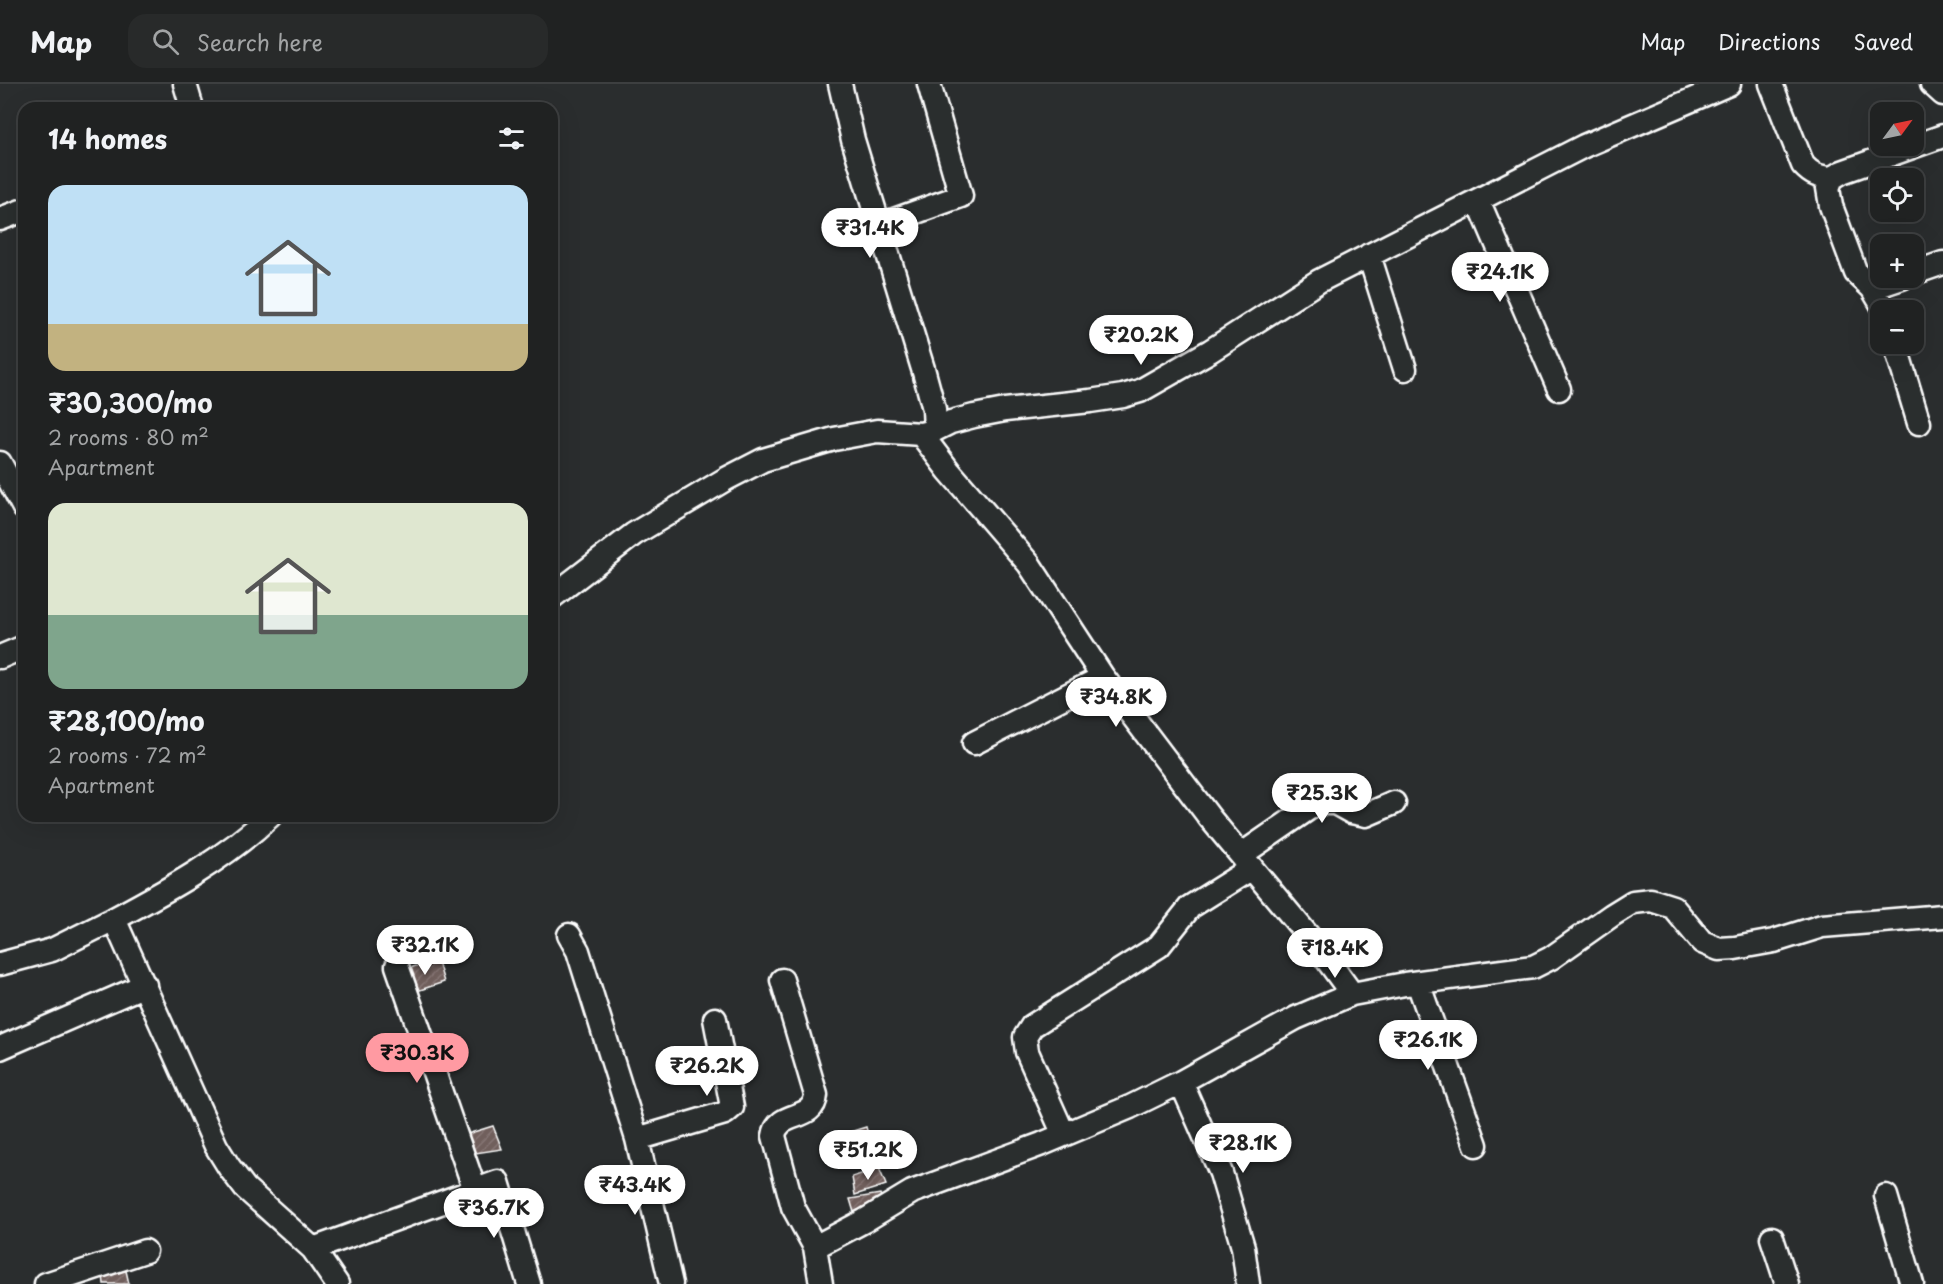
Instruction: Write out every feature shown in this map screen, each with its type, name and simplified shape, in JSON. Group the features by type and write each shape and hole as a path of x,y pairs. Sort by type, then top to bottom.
{"street":[{"path":"184,84 190,102"},
{"path":"840,84 854,140 934,409 928,432 948,471 1029,564 1103,677 1210,818 1320,950 1352,994"},
{"path":"880,225 962,196 929,84"},
{"path":"558,592 634,534 726,478 763,460 834,439 877,431 928,432 951,422 1005,410 1090,401 1140,391 1228,340 1304,290 1369,255 1584,146 1729,84"},
{"path":"1771,84 1803,165 1810,173 1832,178"},
{"path":"1932,84 1943,94"},
{"path":"1870,286 1856,273 1835,215 1828,188 1832,178 1842,172 1943,136"},
{"path":"1478,200 1559,389"},
{"path":"0,219 18,212"},
{"path":"1369,255 1405,369"},
{"path":"1924,270 1943,263"},
{"path":"1872,288 1879,300"},
{"path":"1898,354 1918,423"},
{"path":"0,463 18,497"},
{"path":"0,657 18,650"},
{"path":"974,743 1103,677"},
{"path":"1064,1135 1027,1052 1025,1037 1032,1026 1159,946 1190,908 1311,807 1335,802 1351,812 1366,814 1394,803"},
{"path":"0,964 52,950 166,891 249,836 264,822"},
{"path":"816,1247 912,1192 1064,1135 1130,1107 1181,1082 1296,1018 1352,994 1533,968 1633,902 1651,900 1673,907 1702,942 1719,949 1774,941 1822,926 1943,916"},
{"path":"114,919 216,1146 245,1188 313,1249 337,1284"},
{"path":"569,935 578,951 638,1138 670,1284"},
{"path":"397,966 475,1190"},
{"path":"782,980 816,1095 816,1103 803,1114 780,1123 775,1129 774,1136 793,1207 816,1247 821,1284"},
{"path":"1418,983 1476,1145"},
{"path":"0,1048 145,985"},
{"path":"638,1138 725,1113 732,1107 715,1018"},
{"path":"1181,1082 1221,1173 1240,1235 1248,1284"},
{"path":"313,1249 498,1182 529,1284"},
{"path":"1886,1196 1911,1284"},
{"path":"1772,1239 1787,1284"},
{"path":"46,1284 145,1251"}],"building":[{"path":"437,959 444,982 414,992 407,969"},
{"path":"493,1126 502,1149 469,1154 467,1134"},
{"path":"866,1127 872,1148 842,1150 837,1136"},
{"path":"879,1168 886,1185 855,1195 852,1177"},
{"path":"880,1194 883,1203 856,1219 850,1199"},
{"path":"125,1266 129,1284 104,1284 103,1274"}]}
